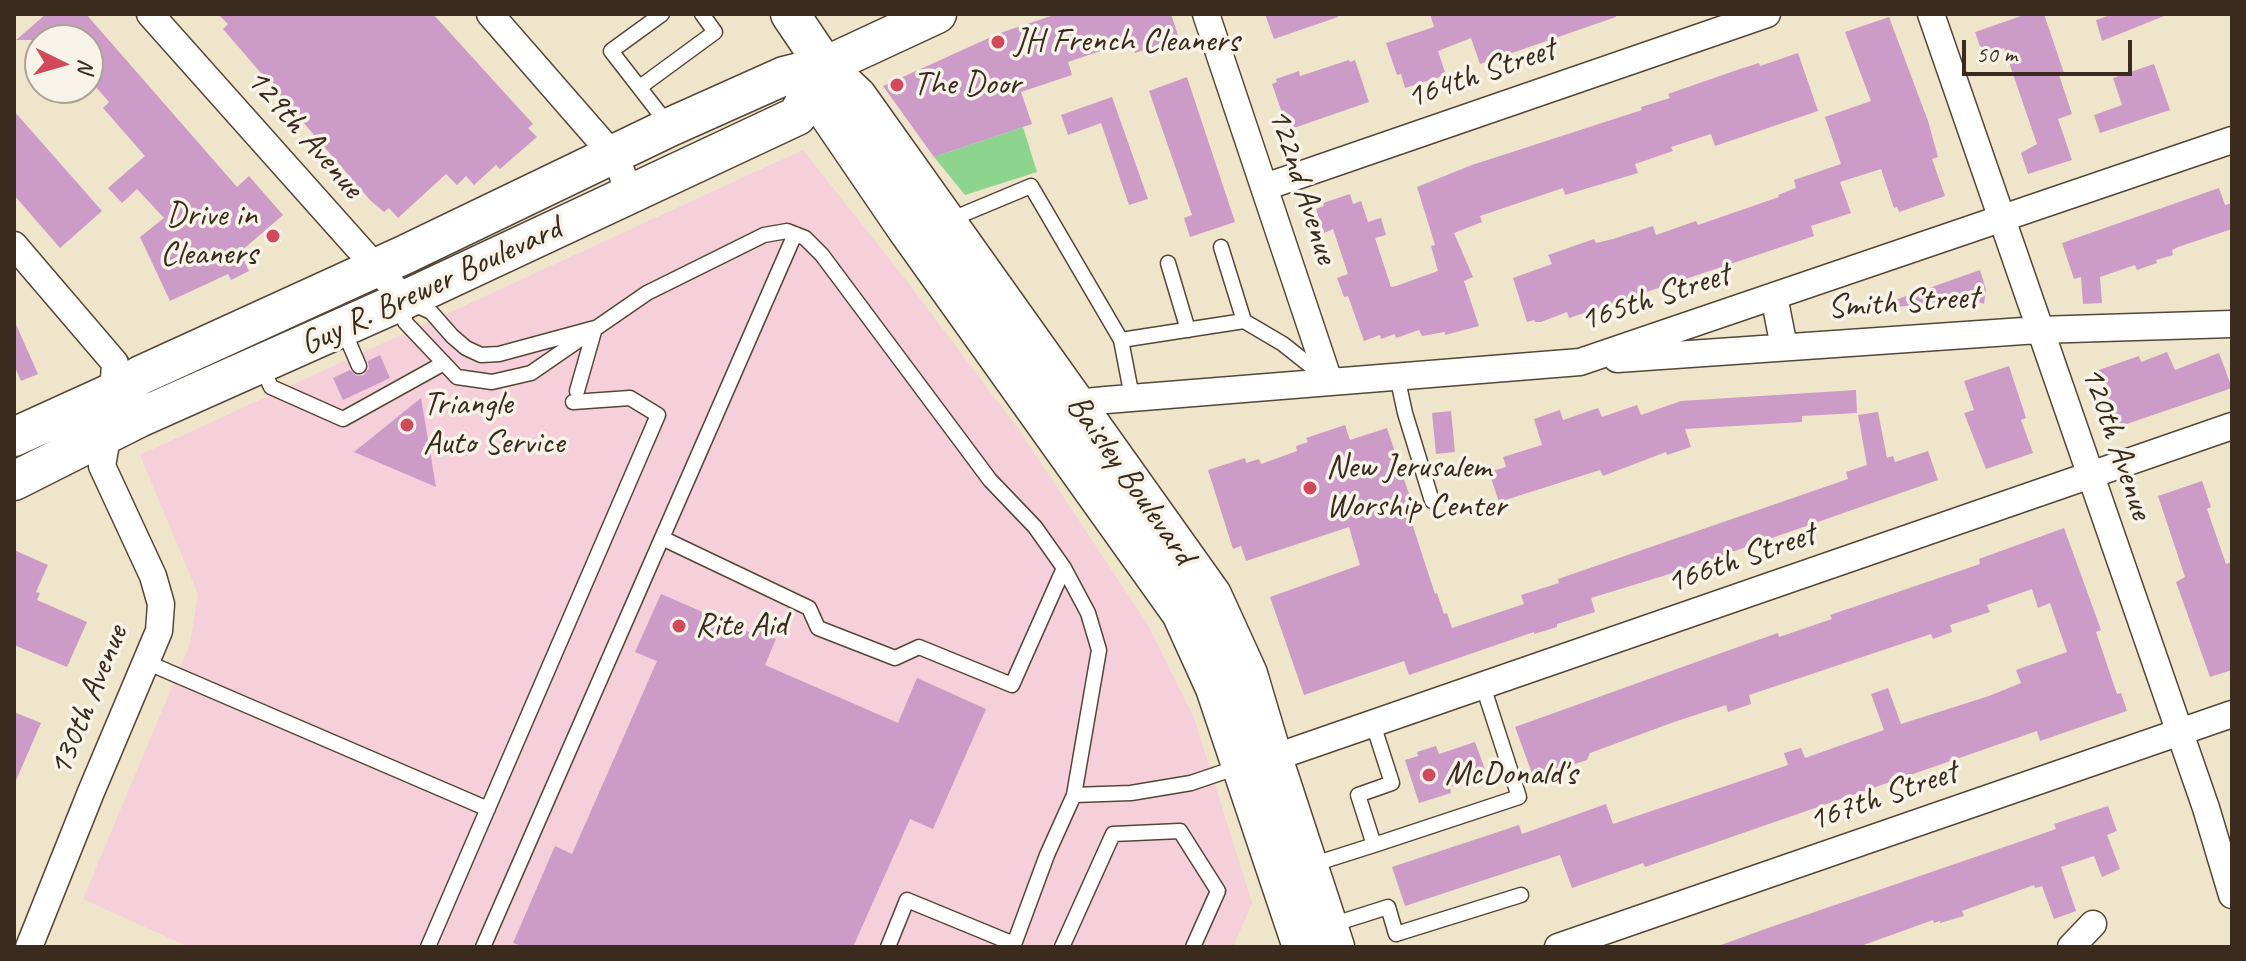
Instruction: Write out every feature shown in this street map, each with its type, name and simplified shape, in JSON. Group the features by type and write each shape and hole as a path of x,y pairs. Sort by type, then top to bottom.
{"main road":[{"name":"Baisley Boulevard","path":"790,14 825,66 857,96 946,222 1181,613 1215,688 1258,762 1308,866 1321,940"},
{"name":"Guy R. Brewer Boulevard","path":"14,437 670,127 784,76 825,66 937,14"},
{"name":"Guy R. Brewer Boulevard","path":"14,481 139,418 405,300 797,116 825,66"},
{"name":"Baisley Boulevard","path":"825,66 827,112 906,228 1059,411"},
{"name":"Baisley Boulevard","path":"1258,762 1321,940"}],"street":[{"name":"129th Avenue","path":"150,14 405,300"},
{"path":"490,14 613,155 628,195"},
{"name":"122nd Avenue","path":"1206,14 1329,381"},
{"name":"164th Street","path":"1265,187 1767,14"},
{"name":"120th Avenue","path":"1931,14 2206,808 2232,895"},
{"name":"165th Street","path":"1059,411 1132,397 1580,362 2232,140"},
{"name":"130th Avenue","path":"14,245 115,363 102,466 153,576 161,604 159,631 29,947"},
{"path":"1774,296 1784,347"},
{"name":"Smith Street","path":"1580,362 2038,330 2232,324"},
{"name":"166th Street","path":"1258,762 2232,426"},
{"name":"167th Street","path":"1558,947 2232,714"},
{"name":"130th Avenue","path":"14,933 52,894"},
{"path":"2071,947 2093,924"}],"lane":[{"path":"662,14 611,51 670,127"},
{"path":"640,87 715,32 702,14"},
{"path":"946,222 1031,186 1121,340 1132,397"},
{"path":"595,328 499,354 481,355 452,336 431,312 405,300 405,322 457,377 492,382 531,373 647,293 764,235 787,231 805,238 822,255 990,480 1035,527 1064,568 1088,613 1099,650 1074,795 1047,855 1014,945 907,900 888,947"},
{"path":"483,947 795,234"},
{"path":"1221,247 1244,321"},
{"path":"1168,263 1188,330"},
{"path":"1121,340 1244,321 1283,344 1329,381"},
{"path":"342,327 359,366"},
{"path":"428,947 658,415 630,398 575,396 595,328"},
{"path":"261,365 271,387 343,419 371,395 444,363"},
{"path":"1397,376 1432,501"},
{"path":"662,538 809,608 818,628 895,658 919,647 1012,685 1064,568"},
{"path":"146,662 488,809"},
{"path":"1308,866 1519,797 1483,686"},
{"path":"1373,724 1392,783 1358,795 1374,845"},
{"path":"1074,795 1131,793 1191,783 1258,762"},
{"path":"1062,947 1113,834 1180,831 1218,891 1193,947"},
{"path":"1321,940 1388,907 1396,934 1521,895"}],"shaded area":[{"path":"803,150 1019,430 1148,625 1194,718 1252,903 1233,947 189,947 83,899 190,644 198,594 140,455"}],"green space":[{"path":"1023,127 1037,172 965,195 934,157"}],"building":[{"path":"46,14 86,14 95,24 34,24"},
{"path":"218,14 433,14 533,124 528,128 537,137 500,169 496,165 474,185 466,176 457,185 446,174 398,218 389,208 384,212 370,200 223,29 228,24"},
{"path":"1057,14 1171,14 1179,38 1135,53 1130,41 1068,62 1072,75 1021,92 1032,124 934,157 883,86 1000,33"},
{"path":"1265,14 1338,14 1338,17 1274,39"},
{"path":"1430,14 1616,14 1616,17 1480,64 1471,38 1438,51 1446,75 1405,88 1386,43 1434,27"},
{"path":"2027,14 2044,14 2064,73 2059,75 2072,114 2058,119 2072,160 2028,174 2021,153 2037,144 2004,48 1983,55 1975,32"},
{"path":"2113,14 2164,16 2102,41 2096,20"},
{"path":"1889,17 1928,121 1938,157 1932,159 1945,196 1899,212 1897,207 1894,208 1881,169 1840,182 1851,213 1811,226 1814,236 1569,318 1567,312 1541,322 1527,322 1513,278 1552,264 1548,255 1594,239 1596,243 1653,226 1656,235 1696,221 1698,225 1779,197 1796,188 1794,180 1841,164 1825,117 1871,101 1845,32"},
{"path":"104,35 237,187 249,176 283,215 240,252 249,271 231,280 228,274 170,301 140,237 164,218 137,189 122,203 108,188 145,156 103,108 109,102 104,96"},
{"path":"1798,53 1818,111 1715,146 1711,134 1671,147 1673,151 1635,164 1638,173 1565,195 1563,188 1480,216 1482,222 1454,233 1473,277 1464,281 1479,326 1445,335 1445,332 1422,336 1419,330 1396,338 1395,334 1381,339 1380,335 1364,341 1348,296 1344,297 1337,278 1348,274 1333,229 1324,233 1316,209 1324,206 1323,203 1350,194 1353,204 1361,201 1368,222 1381,218 1386,235 1375,238 1391,287 1396,286 1438,271 1431,246 1435,245 1417,187 1472,165 1642,110 1641,107 1670,98 1668,94"},
{"path":"1355,60 1369,102 1288,130 1272,84 1277,82 1276,79 1299,71 1300,76"},
{"path":"2154,64 2170,110 2100,133 2094,115 2122,105 2113,78"},
{"path":"1187,77 1235,222 1190,237 1184,218 1192,215 1149,91"},
{"path":"1112,97 1148,199 1129,205 1101,123 1068,135 1061,115"},
{"path":"14,111 102,211 60,248 14,195"},
{"path":"2219,188 2225,205 2232,203 2232,229 2178,247 2172,250 2173,255 2156,260 2157,263 2137,270 2135,265 2100,277 2102,303 2083,304 2081,277 2074,279 2062,243"},
{"path":"1980,270 1986,290 1984,304 1971,299 1897,307 1895,300"},
{"path":"14,320 38,374 21,381 14,365"},
{"path":"2167,352 2175,370 2219,353 2232,388 2115,428 2096,371 2139,356 2141,362"},
{"path":"380,355 390,378 343,400 333,378 350,370 357,376 364,375 369,368 368,361"},
{"path":"2009,366 2026,418 2021,420 2033,453 1986,469 1964,413 1974,410 1964,381"},
{"path":"1856,390 1857,413 1802,416 1802,422 1685,429 1691,447 1667,455 1666,452 1603,476 1600,470 1499,502 1489,472 1506,467 1503,457 1542,445 1534,419 1560,410 1563,420 1598,408 1602,417 1637,405 1641,415 1681,401"},
{"name":"Triangle Auto Service","path":"421,398 436,487 354,452"},
{"path":"1451,411 1455,452 1436,454 1432,413"},
{"path":"1878,412 1887,458 1893,456 1895,462 1928,451 1938,480 1591,598 1595,612 1557,624 1557,627 1409,675 1404,661 1304,695 1270,597 1360,565 1349,527 1246,561 1241,546 1233,549 1208,470 1245,458 1246,463 1259,459 1261,464 1297,451 1296,446 1308,442 1306,438 1345,425 1350,440 1387,428 1413,506 1407,508 1435,594 1452,628 1524,604 1521,595 1559,583 1558,579 1848,479 1846,472 1867,465 1858,415"},
{"path":"2202,481 2211,507 2207,509 2226,564 2232,562 2232,670 2210,677 2176,582 2185,577 2158,496"},
{"path":"2064,528 2101,630 2096,632 2117,694 2121,693 2127,711 2040,741 2037,731 1645,867 1643,863 1572,888 1560,855 1405,906 1392,867 1519,825 1522,834 1606,804 1613,824 1788,765 1784,753 1801,748 1805,758 1884,730 1871,694 1888,688 1901,724 2021,683 2016,670 2067,652 2050,603 2038,608 2032,589 1987,605 1990,612 1950,625 1952,632 1933,639 1931,634 1749,695 1751,704 1728,712 1726,705 1674,722 1590,753 1587,760 1539,776 1539,773 1533,776 1515,727 1778,633 1779,637 1832,619 1830,615 1980,564 1979,559"},
{"path":"14,550 48,565 36,592 40,593 37,600 87,622 67,667 14,645"},
{"path":"661,594 758,636 760,631 776,639 765,665 898,723 917,678 986,709 933,829 910,819 853,947 523,947 513,943 555,846 572,854 657,661 635,652"},
{"path":"14,712 41,723 14,785"},
{"path":"1475,742 1487,775 1450,787 1451,793 1419,803 1405,760 1436,746 1439,754"},
{"path":"2108,806 2117,831 2107,835 2120,869 2102,877 2094,856 2061,867 2076,911 2054,919 2042,886 2035,888 2034,885 1962,911 1964,916 1940,923 1933,920 1858,947 1721,947 2056,829 2054,824"}],"place":[{"name":"JH French Cleaners","path":"998,42"},
{"name":"The Door","path":"897,85"},
{"name":"Drive in Cleaners","path":"273,236"},
{"name":"Triangle Auto Service","path":"407,425"},
{"name":"New Jerusalem Worship Center","path":"1310,488"},
{"name":"Rite Aid","path":"679,626"},
{"name":"McDonald's","path":"1429,775"}]}
